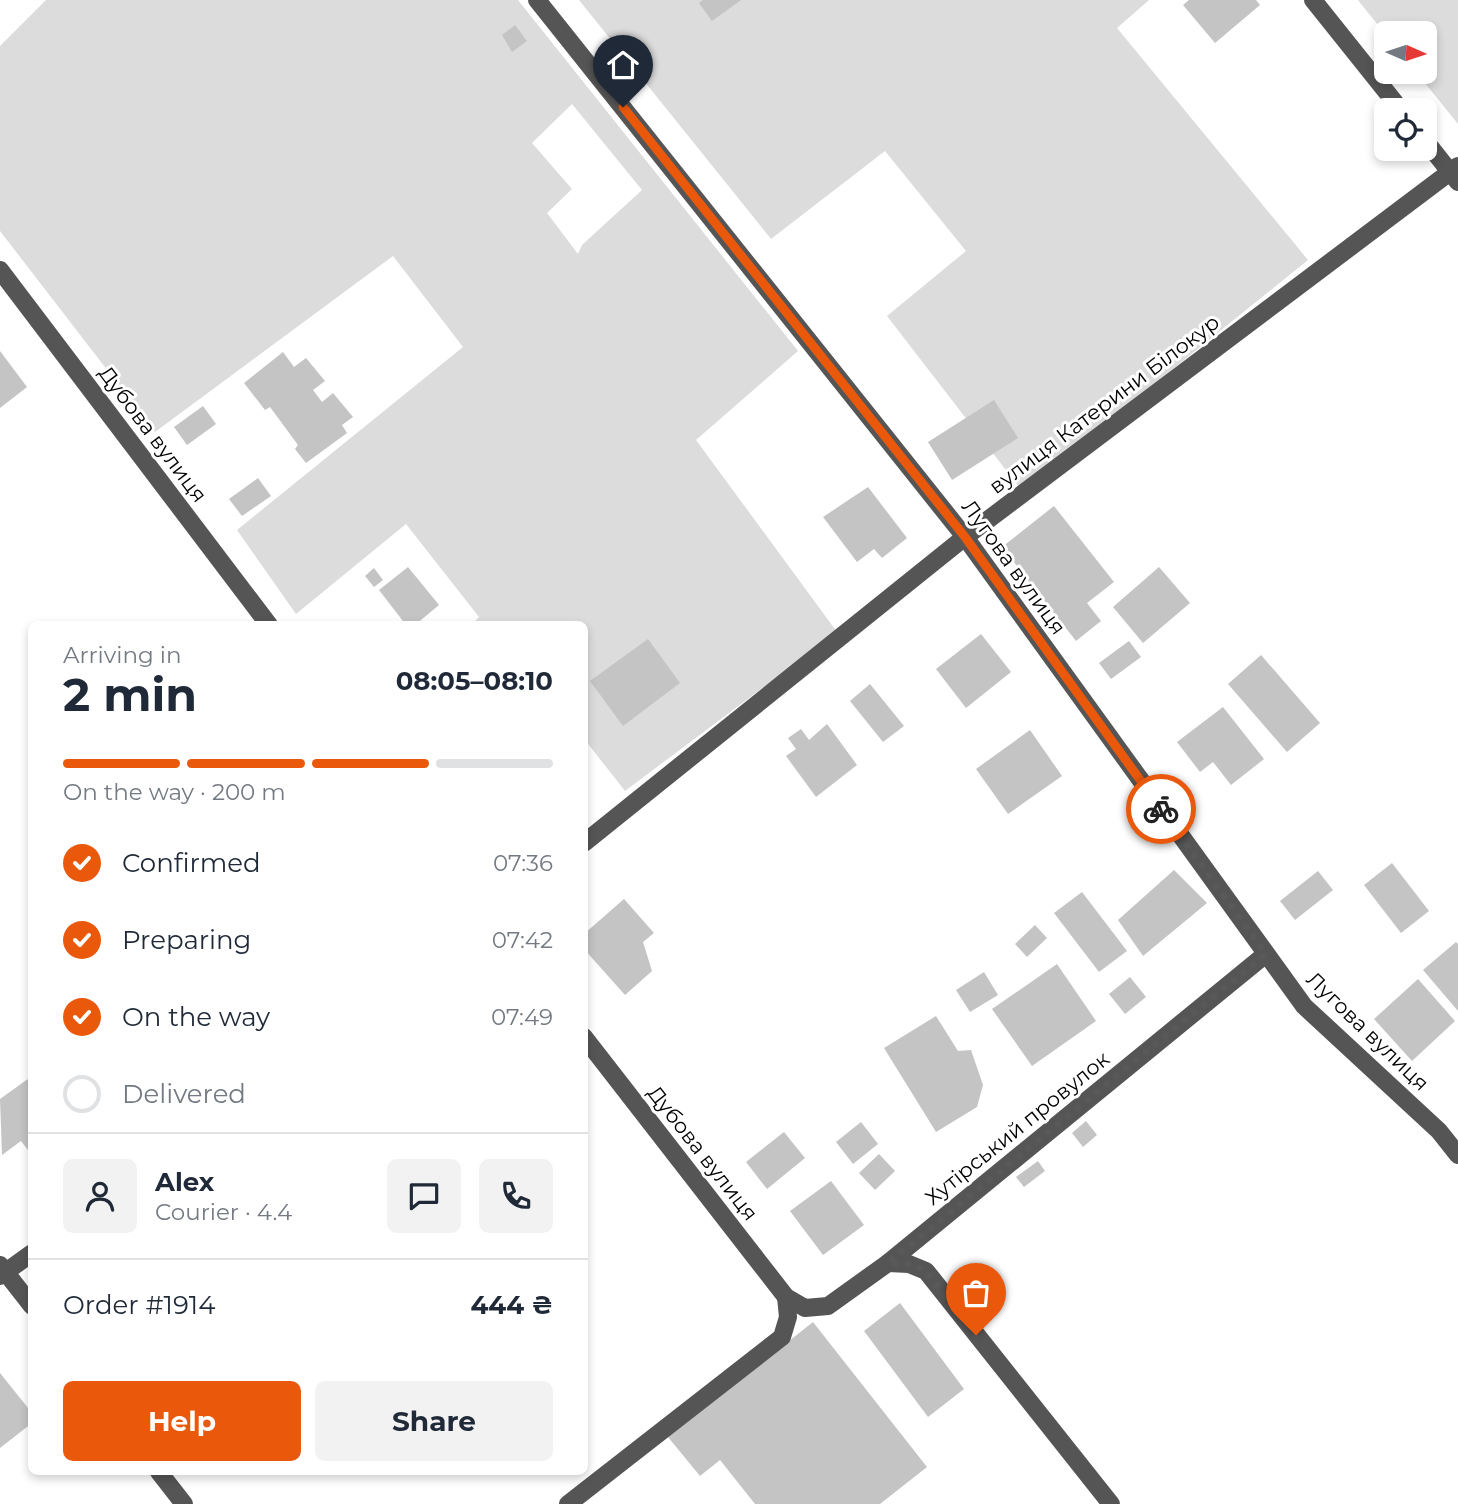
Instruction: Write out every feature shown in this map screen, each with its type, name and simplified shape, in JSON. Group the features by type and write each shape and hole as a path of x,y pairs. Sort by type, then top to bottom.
{"street":[{"name":"Лугова вулиця","path":"537,0 965,537 1304,1006 1439,1131 1458,1155"},
{"path":"1314,0 1392,98"},
{"path":"1437,153 1455,173"},
{"name":"вулиця Катерини Білокур","path":"588,840 965,537 1455,173"},
{"name":"Дубова вулиця","path":"0,270 266,621"},
{"name":"Хутірський провулок","path":"786,1297 805,1308 828,1306 888,1263 1266,954"},
{"name":"Дубова вулиця","path":"588,1042 786,1297"},
{"path":"28,1255 2,1271 28,1301"},
{"path":"888,1263 909,1264 926,1271 1111,1504"},
{"path":"568,1504 782,1337 788,1317 786,1297"},
{"path":"161,1475 184,1504"}],"shaded area":[{"path":"46,0 518,0 798,351 696,440 837,632 625,791 588,744 588,621 475,621 479,617 406,524 296,614 237,530 463,347 393,256 155,432 0,231 0,46","holes":["572,104 642,190 582,245 578,254 547,213 572,189 532,143"]},
{"path":"579,0 1149,0 1117,28 1308,260 1022,491 887,316 966,251 885,151 771,239"},
{"path":"1358,0 1458,0 1458,124 1426,84 1437,84 1437,21 1375,21"}],"building":[{"path":"703,0 741,0 712,21 699,3"},
{"path":"1189,0 1256,0 1260,5 1215,43 1183,5"},
{"path":"515,25 527,41 512,52 502,35"},
{"path":"0,351 27,387 0,408"},
{"path":"283,352 294,367 306,358 325,381 313,390 322,402 333,393 353,417 342,425 347,433 306,463 295,449 298,445 270,407 265,410 244,383"},
{"path":"994,400 1018,438 952,480 928,442"},
{"path":"203,406 216,424 187,445 174,427"},
{"path":"258,478 271,496 242,516 229,499"},
{"path":"868,487 907,538 882,558 874,549 857,562 823,517"},
{"path":"1054,506 1114,582 1087,603 1101,621 1076,641 1002,547"},
{"path":"408,567 439,605 420,621 403,621 379,590"},
{"path":"1159,567 1190,603 1143,643 1113,607"},
{"path":"374,568 383,580 374,587 365,576"},
{"path":"981,634 1011,672 966,708 936,669"},
{"path":"648,639 680,683 623,726 590,681"},
{"path":"1129,641 1141,657 1111,679 1099,663"},
{"path":"1261,655 1320,723 1287,752 1228,684"},
{"path":"870,684 904,726 883,742 850,701"},
{"path":"1223,707 1264,759 1231,785 1213,762 1200,772 1177,742"},
{"path":"827,724 857,765 816,797 786,756 796,749 788,738 801,729 809,740"},
{"path":"1030,730 1062,776 1008,814 976,769"},
{"path":"1392,863 1429,911 1401,933 1364,885"},
{"path":"1174,870 1207,903 1143,956 1118,920"},
{"path":"1318,871 1333,890 1295,920 1280,901"},
{"path":"1082,892 1127,951 1099,972 1054,913"},
{"path":"624,899 654,933 643,942 652,971 625,995 588,953 588,930"},
{"path":"1035,925 1047,938 1027,957 1015,944"},
{"path":"1456,942 1458,944 1458,1011 1423,970"},
{"path":"1057,964 1096,1021 1032,1066 992,1009"},
{"path":"984,972 998,995 970,1012 956,990"},
{"path":"1130,977 1146,997 1125,1014 1109,994"},
{"path":"1418,979 1455,1021 1412,1061 1374,1019"},
{"path":"936,1016 958,1051 971,1050 983,1085 977,1107 936,1132 884,1048"},
{"path":"28,1079 28,1150 21,1141 2,1155 0,1099"},
{"path":"1086,1121 1097,1135 1083,1147 1072,1133"},
{"path":"861,1122 878,1144 853,1164 836,1142"},
{"path":"784,1132 805,1158 767,1189 746,1162"},
{"path":"879,1154 895,1171 875,1190 859,1173"},
{"path":"1038,1161 1045,1171 1024,1187 1016,1177"},
{"path":"831,1181 864,1225 823,1255 790,1211"},
{"path":"900,1303 964,1389 928,1417 864,1331"},
{"path":"813,1322 927,1467 880,1504 755,1504 720,1460 700,1476 668,1437"},
{"path":"0,1373 28,1408 28,1426 0,1448"}],"way so far":[{"path":"976,1335 926,1271 909,1264 888,1263 1266,954 1161,809"}],"route":[{"path":"623,107 965,537 1161,809"}]}
